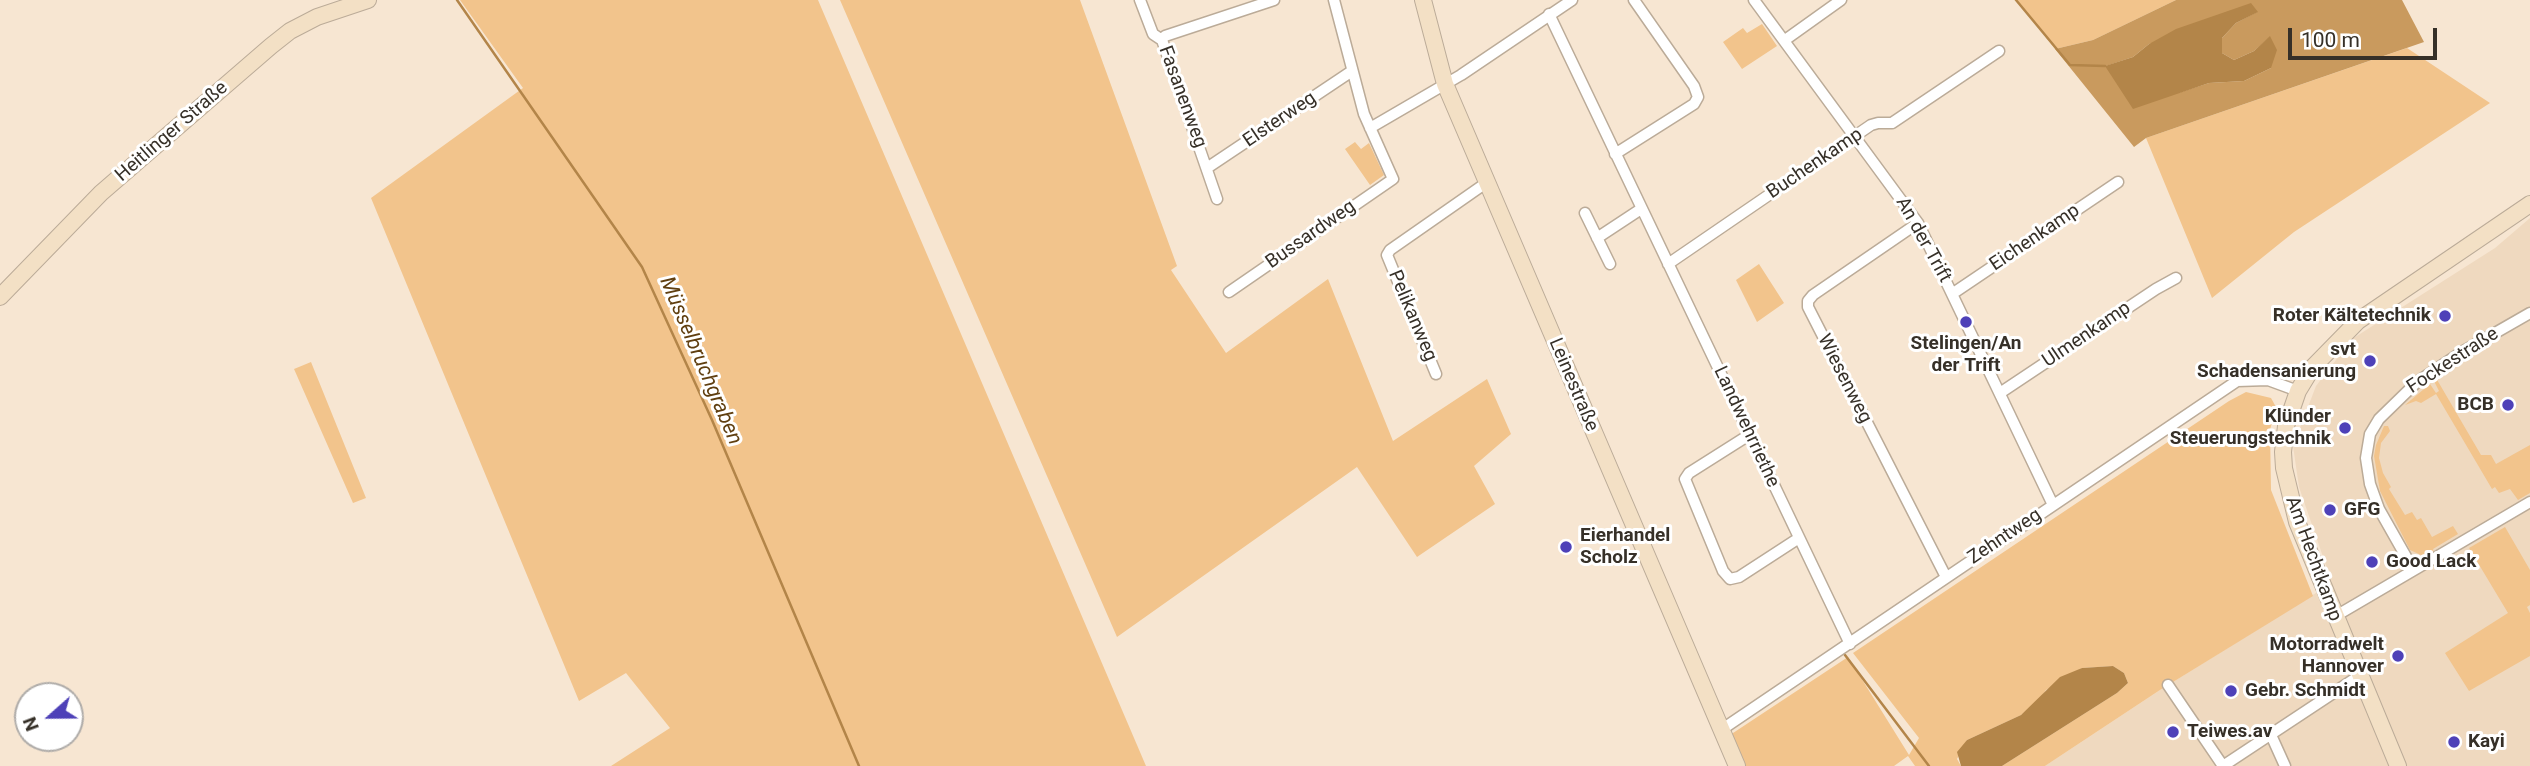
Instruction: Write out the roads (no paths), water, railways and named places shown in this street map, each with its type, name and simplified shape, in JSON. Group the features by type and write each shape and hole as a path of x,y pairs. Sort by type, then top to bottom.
{"street":[{"name":"Heitlinger Straße","path":"0,297 101,193 271,46 290,31 317,17 368,0"},
{"name":"Fasanenweg","path":"1140,0 1153,34 1162,40 1217,199"},
{"path":"1162,40 1165,36 1274,0"},
{"path":"1334,0 1370,128 1445,85 1572,0"},
{"name":"Leinestraße","path":"1423,0 1445,85 1737,766"},
{"path":"1615,154 1694,104 1698,97 1694,86 1634,0"},
{"name":"An der Trift","path":"1754,0 1918,223 2053,505"},
{"path":"1785,40 1841,0"},
{"name":"Landwehrriethe","path":"1549,14 1850,644"},
{"name":"Buchenkamp","path":"1668,264 1855,136 1878,123 1892,123 1999,51"},
{"name":"Elsterweg","path":"1207,168 1352,71"},
{"name":"Bussardweg","path":"1229,292 1393,179 1370,128"},
{"name":"Eichenkamp","path":"1952,294 2118,182"},
{"name":"Pelikanweg","path":"1436,374 1387,256 1390,250 1486,183"},
{"name":"Am Hechtkamp","path":"2398,766 2301,536 2286,481 2284,439 2298,391 2319,360 2358,321 2530,204"},
{"path":"1597,238 1641,209"},
{"path":"1585,213 1610,264"},
{"name":"Wiesenweg","path":"1918,223 1813,295 1808,301 1808,307 1946,578"},
{"name":"Ulmenkamp","path":"2000,393 2176,278"},
{"name":"Fockestraße","path":"2413,569 2379,509 2372,491 2366,458 2370,435 2385,412 2417,382 2462,352 2530,313"},
{"name":"Zehntweg","path":"1721,730 2237,381 2268,380 2298,391"},
{"path":"1749,435 1689,473 1685,479 1723,571 1730,579 1739,577 1799,538"},
{"path":"2334,617 2530,502"},
{"path":"2168,685 2223,766 2359,676"},
{"path":"2271,734 2285,766"}],"waterway":[{"name":"Müsselbruchgraben","path":"457,0 642,267 712,420 859,766"},
{"path":"2016,0 2070,65 2105,66"},
{"path":"1845,655 1929,766"}],"place":[{"name":"Roter Kältetechnik","path":"2445,316"},
{"name":"Stelingen/An der Trift","path":"1966,322"},
{"name":"svt Schadensanierung","path":"2370,361"},
{"name":"BCB","path":"2508,405"},
{"name":"Klünder Steuerungstechnik","path":"2345,428"},
{"name":"GFG","path":"2330,510"},
{"name":"Eierhandel Scholz","path":"1566,547"},
{"name":"Good Lack","path":"2372,562"},
{"name":"Motorradwelt Hannover","path":"2398,656"},
{"name":"Gebr. Schmidt","path":"2231,691"},
{"name":"Teiwes.av","path":"2173,732"},
{"name":"Kayi","path":"2454,742"}]}
